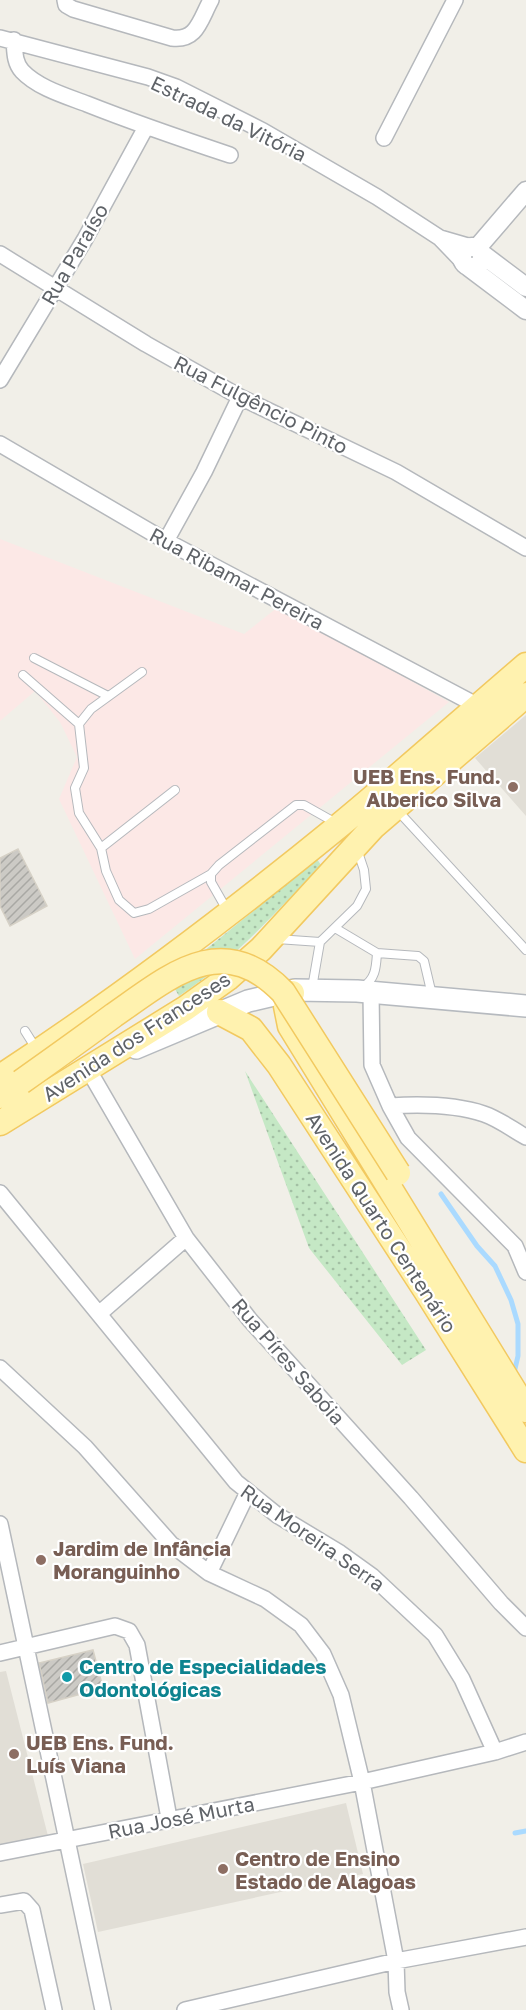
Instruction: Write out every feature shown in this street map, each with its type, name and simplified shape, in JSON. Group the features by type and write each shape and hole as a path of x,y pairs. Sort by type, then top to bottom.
{"main road":[{"name":"Avenida dos Franceses","path":"10,1080 38,1052 132,985 340,825 526,665"},
{"name":"Avenida dos Franceses","path":"0,1123 210,991 246,963 272,938 356,845 394,808 526,695"},
{"path":"0,1096 10,1080 166,978 196,965 216,962 234,962 261,973 283,992 398,1173 436,1286"},
{"path":"88,1069 219,1012 265,996 303,990 364,991 526,1006"},
{"name":"Avenida Quarto Centenário","path":"303,990 288,999 286,1006 290,1026 526,1450"},
{"name":"Avenida Quarto Centenário","path":"219,1012 243,1024 264,1044 526,1410"}],"street":[{"path":"65,0 66,4 73,9 182,39 192,34 211,0"},
{"path":"384,138 455,0"},
{"path":"7,39 22,71 53,91 146,127 230,155"},
{"name":"Estrada da Vitória","path":"7,39 148,77 176,87 263,131 337,173 440,238 526,287"},
{"name":"Rua Paraíso","path":"0,380 85,239 146,127"},
{"path":"472,256 526,191"},
{"name":"Rua Fulgêncio Pinto","path":"0,254 146,344 240,397 396,472 526,548"},
{"name":"Estrada da Vitória","path":"472,256 526,310"},
{"path":"166,541 204,472 240,397"},
{"name":"Rua Ribamar Pereira","path":"0,444 166,541 477,706"},
{"path":"364,991 372,1065 390,1106 408,1138 515,1246 526,1272"},
{"name":"Rua Píres Sabóia","path":"88,1069 186,1238 250,1320 411,1498 501,1603 526,1628"},
{"path":"390,1106 423,1104 485,1114 526,1137"},
{"name":"Rua Moreira Serra","path":"0,1193 236,1482 277,1515 340,1553 372,1576 435,1635 462,1678 495,1752"},
{"path":"100,1313 186,1238"},
{"path":"0,1368 85,1447 171,1544 209,1573 265,1599 300,1625 323,1654 341,1695 363,1782 396,1961 396,1992 401,2010"},
{"path":"209,1573 248,1492"},
{"path":"0,1524 103,2010"},
{"path":"0,1653 115,1626 129,1631 138,1645 169,1818"},
{"name":"Rua José Murta","path":"0,1853 169,1818 363,1782 495,1752 526,1742"},
{"path":"0,1905 24,1901 32,1910 49,2009"},
{"path":"185,2010 396,1961 526,1937"}],"lane":[{"path":"34,658 108,696"},
{"path":"79,724 91,709 142,672"},
{"path":"23,675 79,724 84,768 75,788 79,813 101,848 106,871 119,900 134,913 148,909 211,874 228,857 296,805 304,806 340,825"},
{"path":"101,848 175,790"},
{"path":"394,808 526,950"},
{"path":"303,990 320,942 357,906 366,889 364,870 356,845"},
{"path":"211,874 211,882 228,912"},
{"path":"335,928 377,952 418,956 424,961 433,998"},
{"path":"272,938 320,942"},
{"path":"364,991 375,974 377,952"},
{"path":"26,1031 38,1052"}],"shaded area":[{"path":"0,539 244,634 278,607 449,702 135,959 59,799 77,757 60,722 35,691 0,721"},
{"name":"UEB Ens. Fund. Alberico Silva","path":"526,715 526,816 475,758"},
{"name":"UEB Ens. Fund. Luís Viana","path":"6,1671 48,1836 0,1846 0,1672"},
{"name":"Centro de Ensino Estado de Alagoas","path":"346,1803 363,1874 98,1932 83,1864"}],"green space":[{"path":"317,859 321,865 254,935 218,967 179,996 172,984 188,964"},
{"path":"245,1071 426,1350 402,1365 309,1248"}],"building":[{"path":"18,849 47,906 10,926 0,906 0,858"},
{"name":"Centro de Especialidades Odontológicas","path":"93,1650 103,1688 48,1703 39,1663"}],"waterway":[{"path":"441,1194 477,1246 495,1266 511,1300 518,1324 518,1356 514,1373"},
{"path":"515,1833 526,1831"}],"place":[{"name":"UEB Ens. Fund. Alberico Silva","path":"513,787"},
{"name":"Jardim de Infância Moranguinho","path":"41,1560"},
{"name":"Centro de Especialidades Odontológicas","path":"67,1677"},
{"name":"UEB Ens. Fund. Luís Viana","path":"14,1754"},
{"name":"Centro de Ensino Estado de Alagoas","path":"223,1869"}]}
